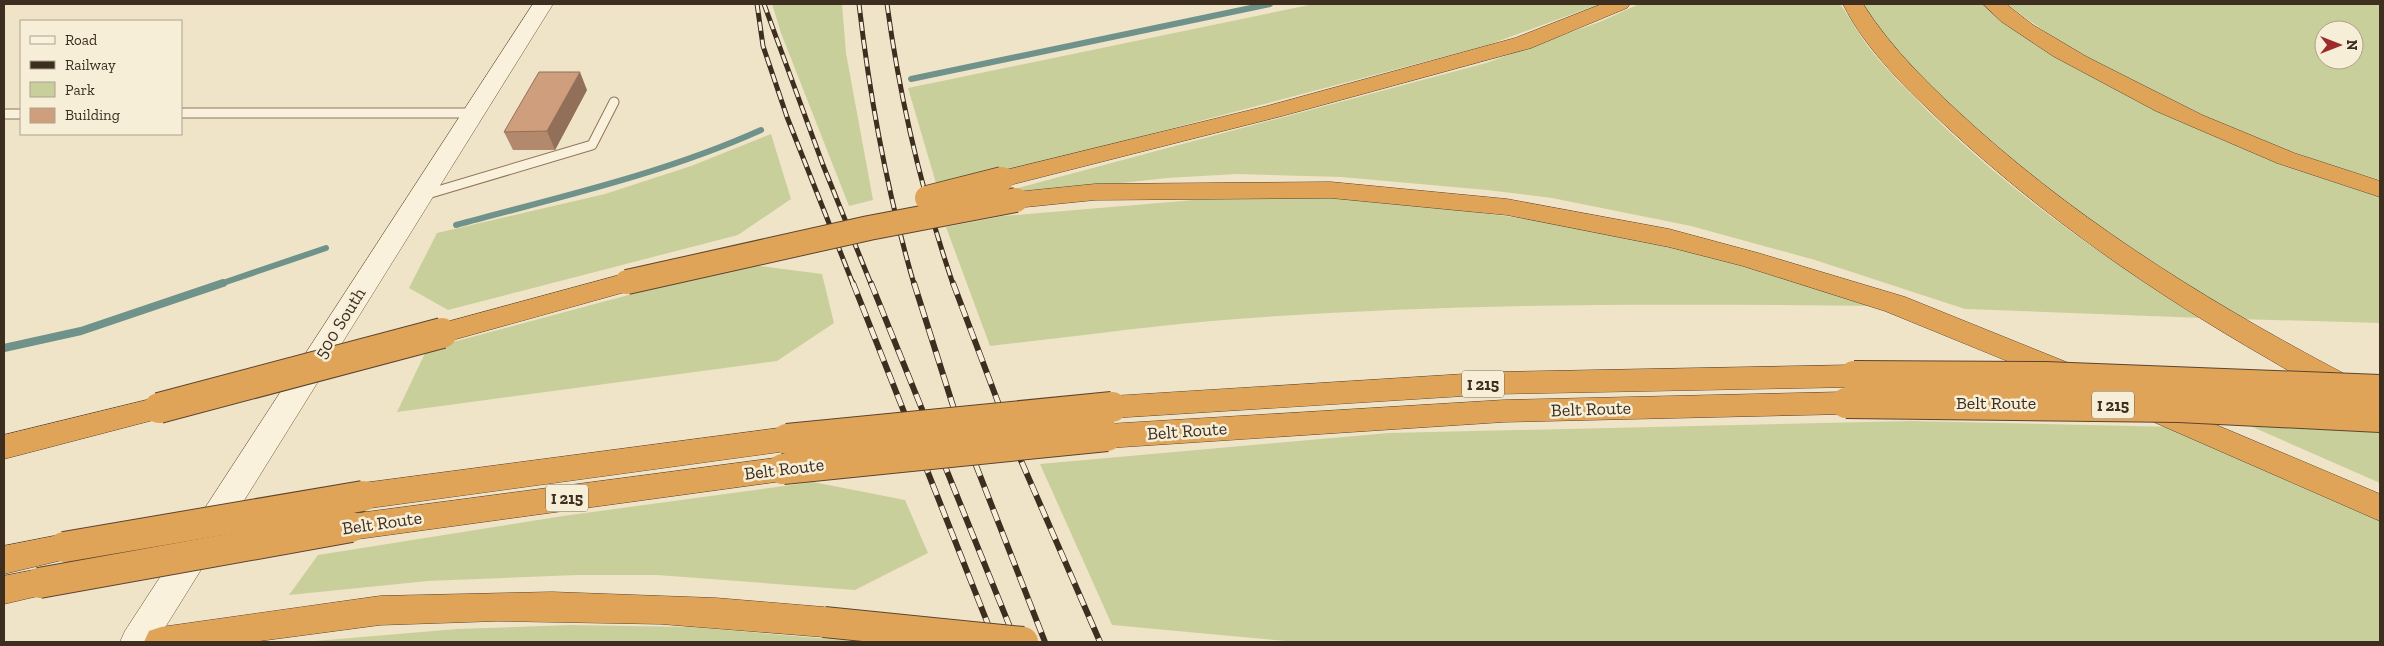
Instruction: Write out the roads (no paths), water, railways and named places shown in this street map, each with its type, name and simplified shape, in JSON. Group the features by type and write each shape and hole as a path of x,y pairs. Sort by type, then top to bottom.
{"highway":[{"path":"4,447 159,408 627,282 922,216 1274,111 1523,43 1620,4"},
{"path":"1853,4 1888,52 1922,91 2020,180 2084,229 2203,308 2311,370 2380,406"},
{"path":"1993,4 2009,17 2075,61 2185,116 2334,176 2380,189"},
{"path":"1009,189 1095,192 1331,190 1507,207 1670,238 1749,259 1895,304 2202,430 2380,508"},
{"name":"Belt Route","path":"4,590 351,527 785,454 1112,407 1311,392 1676,377 2046,404 2179,407 2380,417"},
{"name":"Belt Route","path":"4,560 64,547 363,496 785,454 1107,436 2045,377 2380,390"},
{"path":"161,642 387,610 505,607 671,610 745,614 1023,642"}],"street":[{"name":"500 South","path":"137,642 543,4"}],"lane":[{"path":"420,196 592,145 614,102"},
{"path":"182,113 473,113"},
{"path":"4,114 20,114"}],"waterway":[{"path":"911,79 1270,4"},
{"path":"456,225 649,172 724,146 761,130"},
{"path":"220,284 326,248"},
{"path":"4,348 81,331 223,283"}],"railway":[{"path":"757,4 763,46 787,117 853,284"},
{"path":"764,4 823,165 871,284"},
{"path":"859,4 868,75 880,145 914,284"},
{"path":"887,4 898,75 913,146 931,215 953,284"},
{"path":"853,283 995,642"},
{"path":"871,283 1016,642"},
{"path":"914,283 954,409 1045,642"},
{"path":"953,283 1013,442 1100,642"}]}
